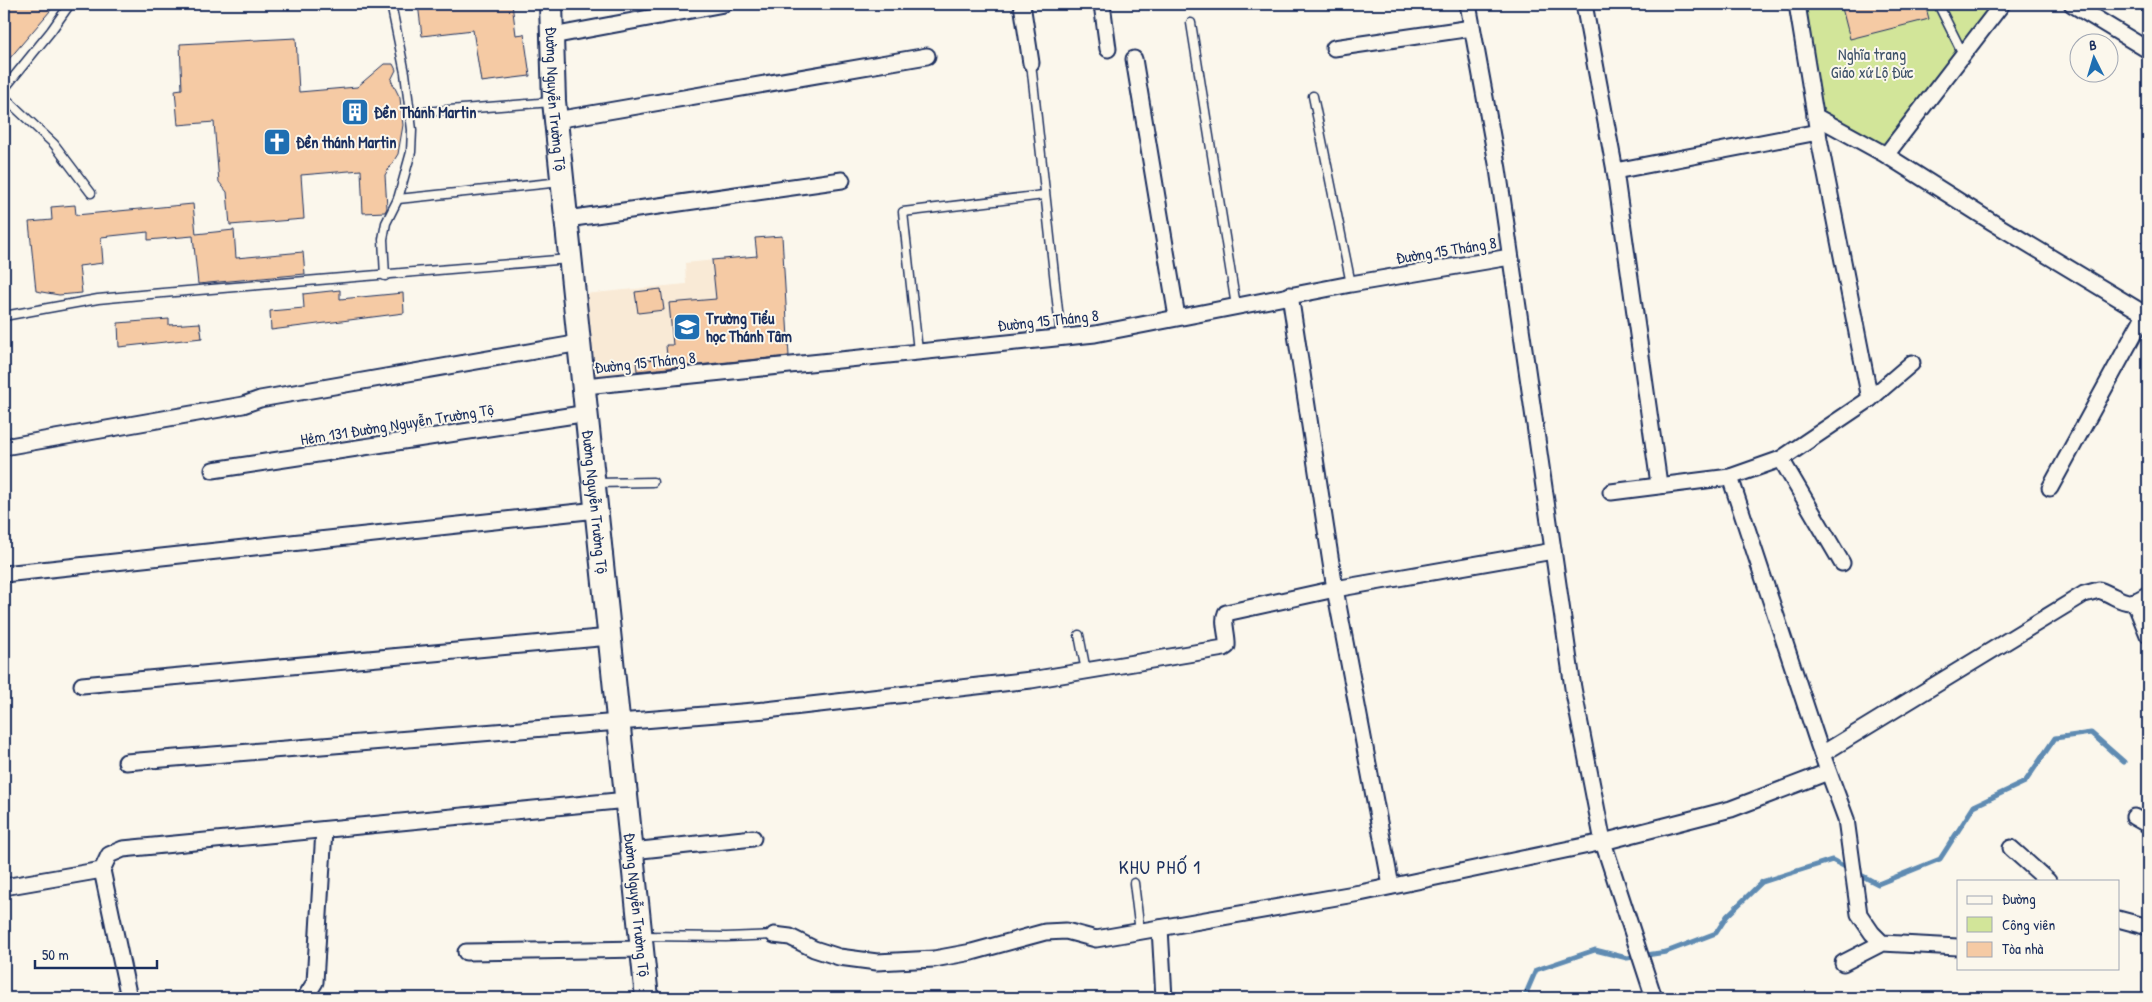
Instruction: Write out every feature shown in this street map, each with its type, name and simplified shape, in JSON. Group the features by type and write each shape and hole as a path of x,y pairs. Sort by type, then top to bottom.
{"main road":[{"name":"Đường Nguyễn Trường Tộ","path":"550,4 555,111 588,413 647,998"}],"street":[{"path":"552,36 724,4"},
{"path":"1022,4 1031,64"},
{"path":"1102,4 1108,49"},
{"path":"1468,4 1498,170 1573,688 1603,842 1654,998"},
{"path":"1584,4 1615,172 1659,484"},
{"path":"1797,4 1815,116 1870,399"},
{"path":"1886,155 2002,4"},
{"path":"2072,4 2148,50"},
{"path":"1334,48 1472,28"},
{"path":"555,111 927,56"},
{"path":"1134,59 1178,317"},
{"path":"1815,116 1886,155 1992,222 2147,315 2050,488"},
{"path":"1615,172 1818,132"},
{"path":"567,219 842,180"},
{"name":"Đường 15 Tháng 8","path":"585,386 1095,334 1290,295 1510,257"},
{"path":"1290,295 1335,589 1391,886"},
{"path":"4,447 243,405 260,399 580,343"},
{"path":"1611,492 1659,484 1730,477 1781,459 1870,399 1912,363"},
{"name":"Hẻm 131 Đường Nguyễn Trường Tộ","path":"212,470 588,413"},
{"path":"1781,459 1842,563"},
{"path":"1730,477 1828,772 1846,819 1859,914 1872,934 1882,943"},
{"path":"4,574 598,510"},
{"path":"126,762 766,710 1031,680 1224,648 1227,646 1224,616 1226,613 1335,589 1553,551"},
{"path":"1822,754 2084,594 2099,590 2126,602 2135,602 2148,594"},
{"path":"2135,602 2148,635"},
{"path":"82,685 610,637"},
{"path":"774,936 790,936 814,950 839,957 877,962 934,959 972,952 1046,932 1066,931 1096,939 1245,914 1603,842 1731,809 1828,772"},
{"path":"129,998 102,870 109,855 123,849 627,800"},
{"path":"2134,817 2148,825"},
{"path":"306,998 315,982 324,830"},
{"path":"632,851 754,838"},
{"path":"2011,848 2047,880"},
{"path":"4,887 102,870"},
{"path":"2120,920 2148,927"},
{"path":"1160,928 1164,998"},
{"path":"466,952 641,943"},
{"path":"1843,963 1882,943 1957,947"}],"lane":[{"path":"4,88 51,31 70,4"},
{"path":"385,276 383,240 386,223 398,199 410,152 411,113 406,73 391,4"},
{"path":"1938,4 1963,54"},
{"path":"1191,23 1236,306"},
{"path":"1031,64 1061,338"},
{"path":"1313,96 1351,284"},
{"path":"4,97 54,144 91,193"},
{"path":"411,113 555,111"},
{"path":"398,199 563,182"},
{"path":"918,351 903,212 1044,195"},
{"path":"4,316 98,299 571,259"},
{"path":"594,483 653,482"},
{"path":"1079,635 1086,671"},
{"path":"1134,883 1140,932"},
{"path":"641,943 726,937 774,936"}],"shaded area":[{"name":"Trường Tiểu học Thánh Tâm","path":"782,236 789,359 594,380 584,294 686,284 685,263 756,256 755,238"}],"green space":[{"name":"Nghĩa trang Giáo xứ Lộ Đức","path":"1803,4 1995,4 1884,147 1821,112"}],"building":[{"path":"4,4 56,4 4,65"},
{"path":"418,4 512,4 516,35 524,34 530,76 481,82 473,30 422,36"},
{"path":"1841,4 1925,4 1929,19 1850,39"},
{"path":"296,38 299,92 357,87 384,64 393,64 396,70 391,80 400,98 403,125 398,154 385,175 387,208 385,212 363,213 361,170 301,175 304,219 230,225 227,192 219,182 214,122 178,125 175,90 182,89 180,44"},
{"path":"193,204 196,234 234,230 236,258 303,252 305,274 198,284 193,236 148,240 148,232 101,237 103,263 79,266 82,293 59,295 36,291 29,222 52,220 51,207 75,205 76,215"},
{"path":"782,236 789,356 637,371 636,361 667,358 666,345 673,345 669,303 716,299 712,260 757,256 755,238"},
{"path":"661,289 664,310 638,313 635,292"},
{"path":"340,290 340,299 403,293 404,313 271,330 270,311 304,308 303,294"},
{"path":"169,319 169,325 200,323 202,338 119,347 118,323"}],"waterway":[{"path":"1524,998 1536,970 1595,950 1627,958 1666,952 1716,933 1727,916 1762,882 1832,860 1878,884 1940,859 1974,806 2025,782 2055,738 2091,733 2124,762"}],"place":[{"name":"Đền Thánh Martin","path":"355,112"},
{"name":"Đền thánh Martin","path":"277,142"},
{"name":"Trường Tiểu học Thánh Tâm","path":"687,327"}],"district":[{"name":"KHU PHỐ 1","path":"1160,867"}]}
